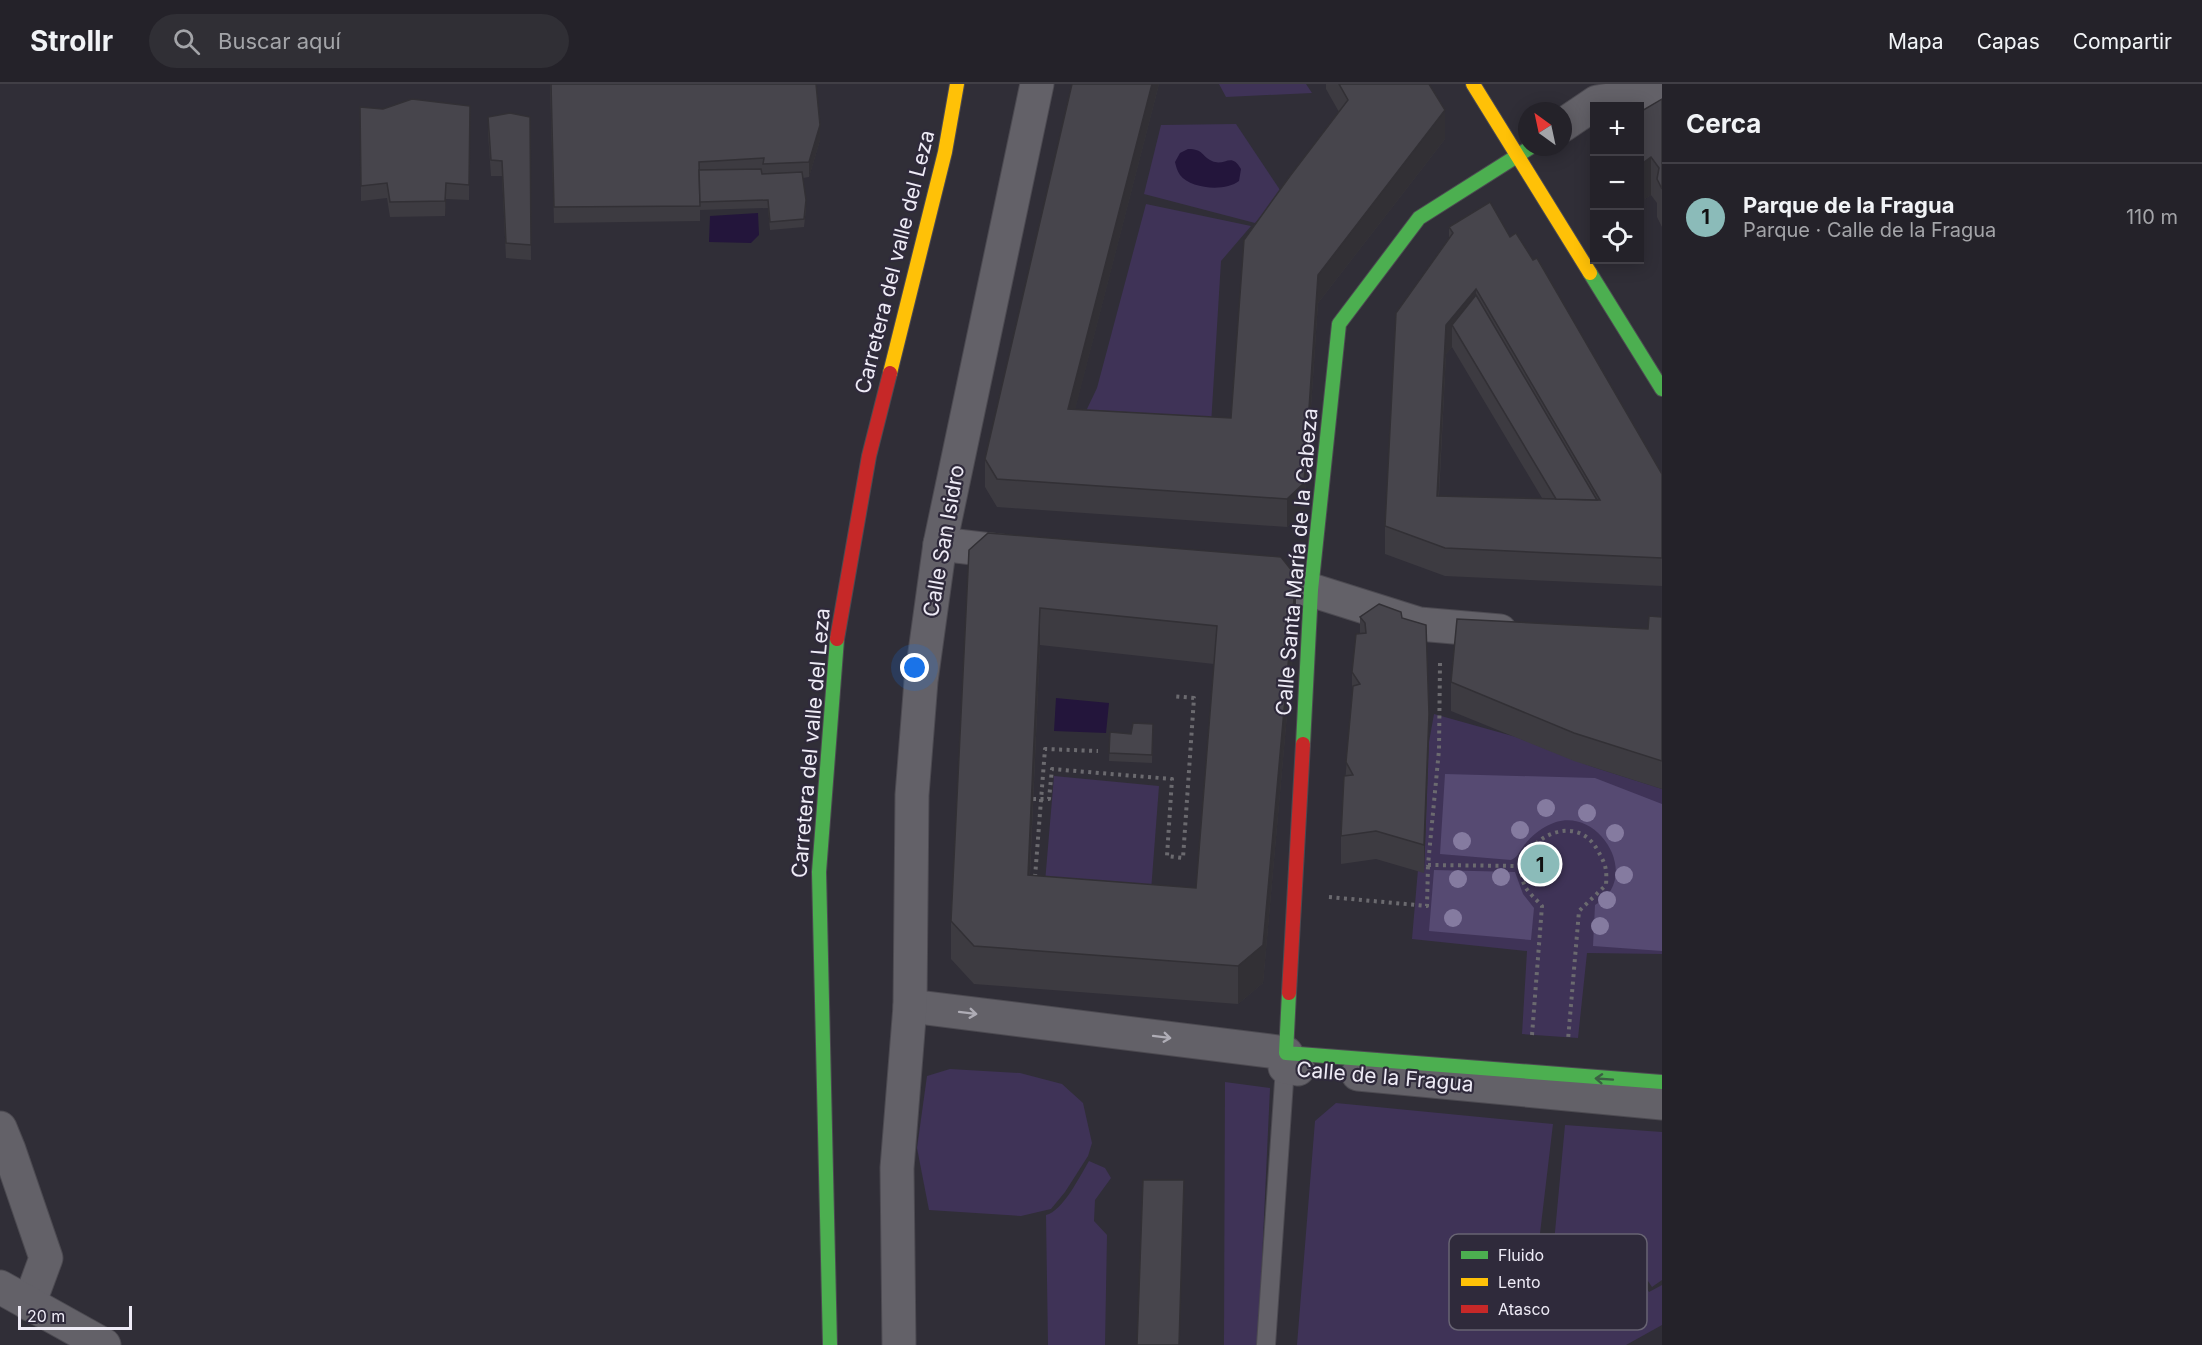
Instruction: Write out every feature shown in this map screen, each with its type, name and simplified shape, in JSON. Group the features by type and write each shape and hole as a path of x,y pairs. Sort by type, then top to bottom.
{"main road":[{"name":"Carretera del valle del Leza","path":"830,1345 819,872 836,646 869,456 945,152 957,84"},
{"path":"1473,84 1662,389"},
{"name":"Calle Santa María de la Cabeza","path":"1285,1060 1311,590 1339,324 1419,218 1518,156"},
{"path":"1285,1060 1662,1082"}],"street":[{"name":"Calle San Isidro","path":"899,1345 897,1168 910,1006 912,795 921,681 940,544 1037,84"},
{"path":"1572,119 1597,102 1662,92"},
{"path":"940,544 1045,557"},
{"path":"1253,582 1311,590 1419,624 1493,631 1527,631"},
{"name":"Calle de la Fragua","path":"910,1006 1285,1060 1662,1103"},
{"path":"0,1128 46,1258 29,1304"},
{"path":"0,1287 104,1345"}],"lane":[{"path":"1266,1345 1285,1060"}],"path":[{"path":"1328,897 1427,906 1428,865 1439,750 1440,654"},
{"path":"1033,799 1049,799 1052,769 1172,779 1167,856 1183,858 1194,698 1172,696"},
{"path":"1043,877 1033,876 1045,749 1098,751"},
{"path":"1531,1041 1542,906 1524,885 1522,866 1527,854 1540,841 1554,832 1572,829 1593,840 1607,868 1606,885 1579,911 1568,1044"},
{"path":"1428,865 1522,866"}],"shaded area":[{"path":"1219,84 1306,84 1312,93 1226,97"},
{"path":"1236,124 1282,193 1255,223 1144,194 1161,125"},
{"path":"1188,149 1197,150 1212,161 1234,161 1241,169 1239,181 1217,188 1200,186 1185,180 1179,173 1175,162 1180,153"},
{"path":"1146,204 1251,226 1221,261 1210,441 1077,430 1097,388"},
{"path":"758,213 759,235 751,243 709,242 710,216"},
{"path":"1056,698 1109,703 1106,733 1054,731"},
{"path":"1434,714 1516,737 1593,767 1662,789 1662,954 1587,953 1578,1038 1522,1034 1527,951 1412,939 1429,742"},
{"path":"1445,774 1595,778 1662,804 1662,951 1593,946 1595,905 1609,893 1615,879 1615,864 1610,848 1601,835 1588,825 1573,820 1551,824 1533,835 1517,856 1511,860 1440,854"},
{"path":"1054,776 1159,786 1149,917 1043,906"},
{"path":"1434,870 1515,872 1523,894 1534,908 1531,940 1429,931"},
{"path":"950,1069 1020,1073 1062,1084 1083,1103 1092,1143 1088,1156 1051,1209 1021,1216 929,1210 917,1148 927,1076"},
{"path":"1225,1082 1270,1088 1258,1345 1224,1345"},
{"path":"1336,1103 1553,1124 1540,1234 1449,1234 1449,1330 1647,1330 1647,1289 1649,1292 1662,1285 1662,1325 1626,1345 1297,1345 1315,1121"},
{"path":"1565,1125 1662,1132 1662,1280 1652,1287 1647,1280 1647,1234 1555,1234"},
{"path":"1089,1161 1105,1168 1111,1178 1095,1200 1094,1221 1107,1235 1105,1345 1048,1345 1046,1215 1065,1200"}],"building":[{"path":"551,84 816,84 820,125 809,162 763,164 764,158 699,162 700,206 554,207"},
{"path":"1072,84 1152,84 1068,409 1231,418 1244,240 1348,100 1339,84 1429,84 1445,110 1318,275 1304,483 1287,499 997,479 985,459"},
{"path":"412,99 470,106 469,185 446,183 445,201 390,202 387,183 361,186 360,107 383,109"},
{"path":"1662,99 1662,189 1657,179 1659,168 1651,157 1644,162 1644,110"},
{"path":"510,113 530,117 531,245 506,243 502,161 491,160 488,117"},
{"path":"761,169 762,174 802,172 806,200 804,219 770,222 768,200 700,202 699,170"},
{"path":"1490,202 1510,237 1516,233 1533,260 1537,258 1662,474 1662,558 1445,548 1385,526 1396,313 1453,233 1449,227","holes":["1476,289 1600,500 1437,496 1446,325"]},
{"path":"1476,295 1597,500 1556,499 1452,325"},
{"path":"988,533 1281,557 1296,576 1263,945 1238,966 974,946 951,921 969,550","holes":["1040,608 1217,626 1196,888 1028,875"]},
{"path":"1379,604 1401,612 1402,618 1426,625 1429,714 1424,845 1376,831 1341,836 1344,776 1353,775 1346,762 1353,686 1360,684 1352,672 1356,634 1366,633 1365,623 1360,617"},
{"path":"1649,616 1662,617 1662,761 1574,733 1451,682 1457,619 1648,629"},
{"path":"1133,723 1153,724 1152,755 1109,753 1110,732 1131,734"},
{"path":"1143,1180 1184,1180 1179,1345 1137,1345"}],"traffic: fast":[{"path":"1303,744 1311,590 1339,324 1419,218 1518,155"},
{"path":"1590,273 1662,389"},
{"path":"830,1345 819,872 837,639"},
{"path":"1289,993 1286,1053 1662,1082"}],"traffic: slow":[{"path":"890,373 945,152 957,84"},
{"path":"1473,84 1590,273"}],"traffic: jam":[{"path":"837,639 869,456 890,373"},
{"path":"1289,993 1303,744"}],"place":[{"name":"Parque de la Fragua","path":"1540,864"}]}
